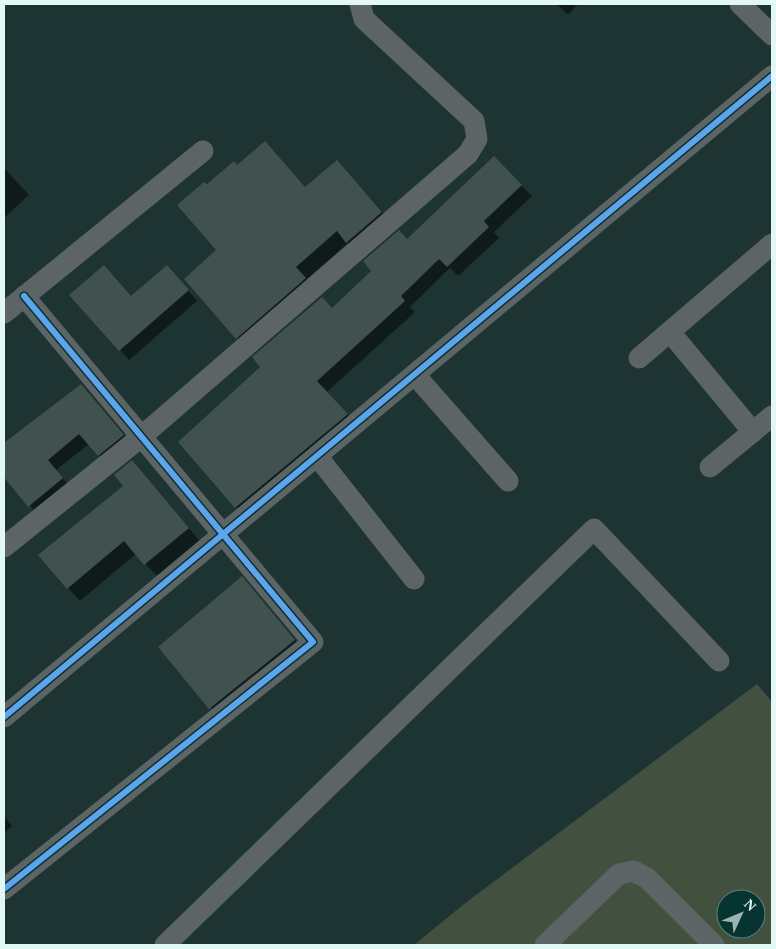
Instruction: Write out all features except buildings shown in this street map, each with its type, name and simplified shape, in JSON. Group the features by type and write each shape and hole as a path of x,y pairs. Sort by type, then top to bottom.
{"street":[{"path":"4,547 141,436 468,154 477,139 474,121 364,19 360,4"},
{"path":"740,4 772,35"},
{"path":"4,717 772,76"},
{"path":"4,313 203,151"},
{"path":"639,358 772,244"},
{"path":"4,889 312,642 24,296"},
{"path":"670,332 753,432"},
{"path":"415,375 508,481"},
{"path":"710,467 772,416"},
{"path":"317,456 414,579"},
{"path":"165,945 594,529 719,661"},
{"path":"545,945 619,874 633,871 647,878 714,945"}],"green space":[{"path":"757,684 772,702 772,945 414,945 464,904"}],"cycle path":[{"path":"4,717 772,76"},
{"path":"4,889 313,642 24,296"}]}
